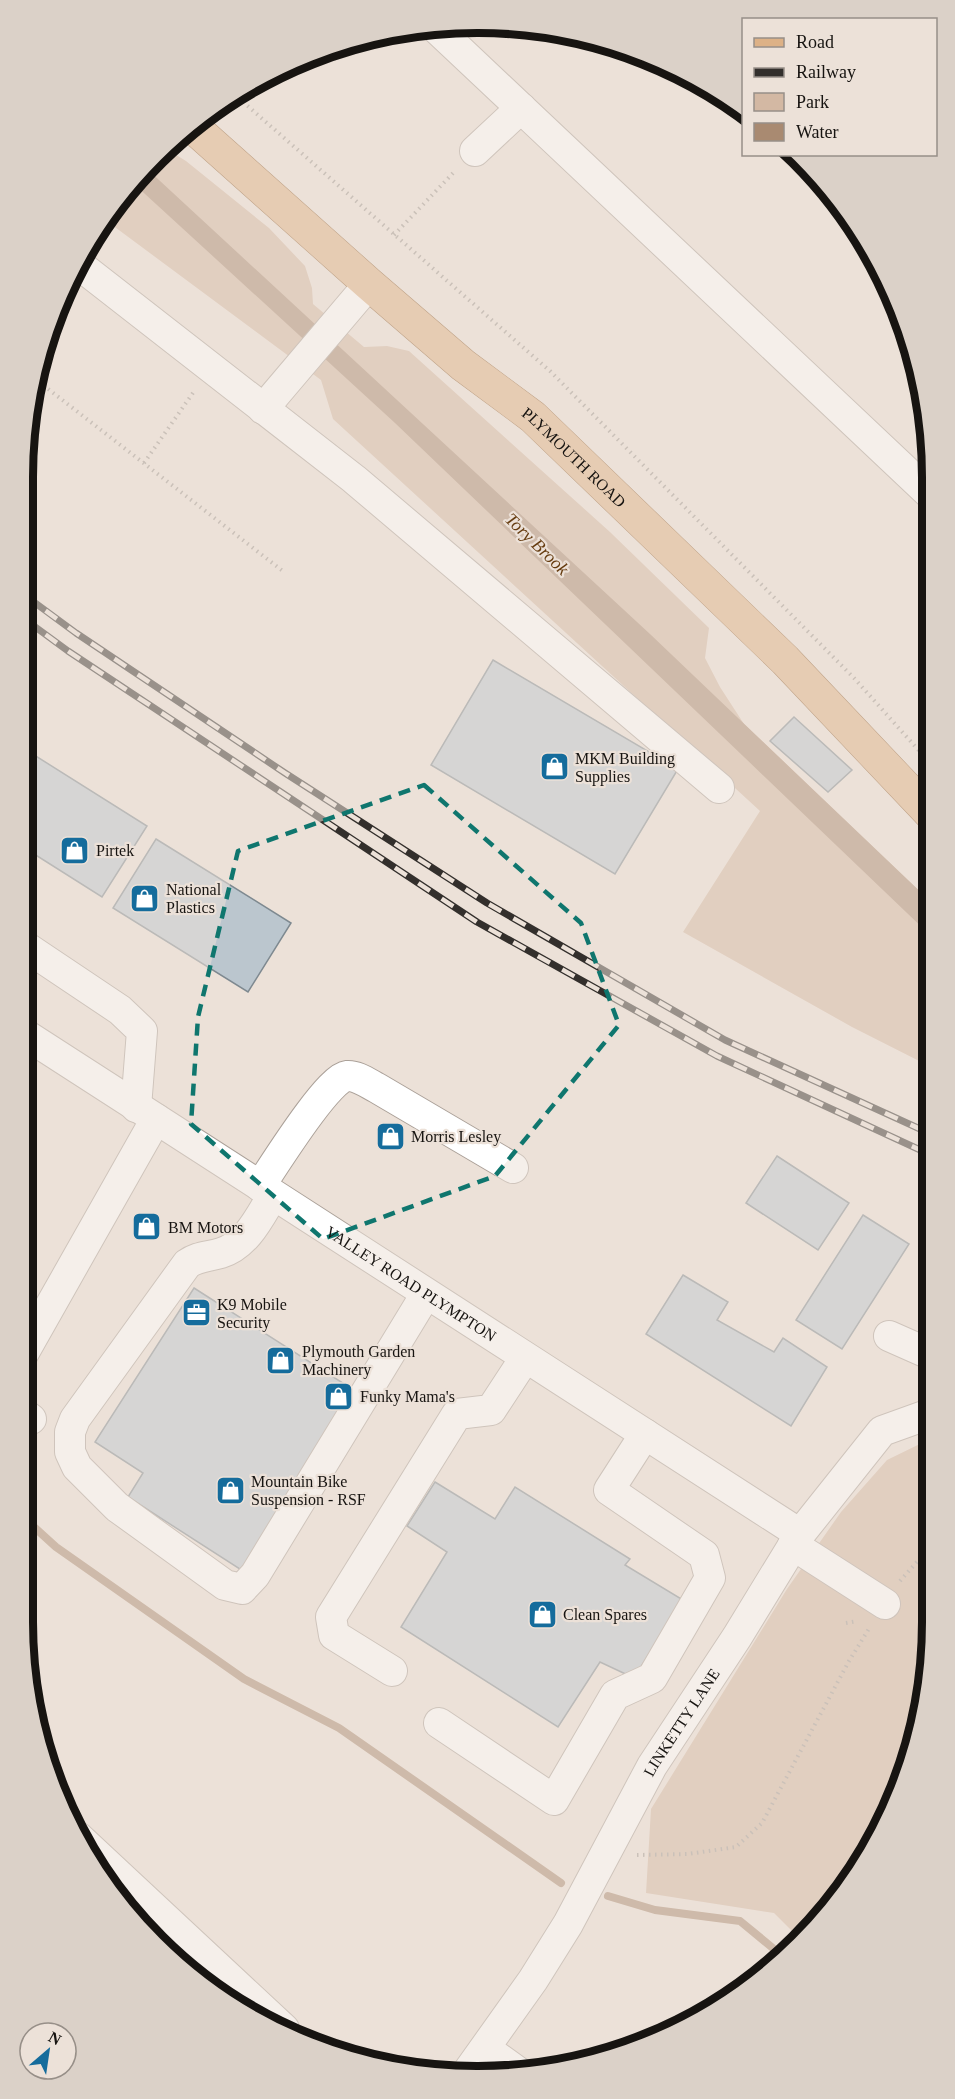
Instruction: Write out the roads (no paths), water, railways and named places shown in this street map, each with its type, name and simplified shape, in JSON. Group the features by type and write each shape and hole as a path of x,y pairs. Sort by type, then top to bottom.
{"main road":[{"name":"PLYMOUTH ROAD","path":"198,132 463,365 533,417 785,660 922,805"}],"street":[{"path":"443,35 922,486"},
{"path":"475,152 521,108"},
{"path":"85,270 354,479 719,788"},
{"path":"263,408 369,284"},
{"path":"33,952 120,1010 142,1032 146,1113 33,1333"},
{"name":"VALLEY ROAD PLYMPTON","path":"33,1040 645,1434 885,1604"},
{"path":"426,1293 255,1575 243,1589 225,1585 117,1507 76,1467 70,1452 70,1432 75,1419 187,1264 196,1257 223,1252 237,1245 252,1229 267,1191 323,1096 337,1081 346,1076 357,1078 513,1168"},
{"path":"889,1336 922,1351"},
{"path":"392,1671 334,1635 331,1617 457,1414 491,1410 525,1358"},
{"name":"LINKETTY LANE","path":"478,2060 568,1924 652,1766 737,1637 797,1540 882,1431 922,1417"},
{"path":"439,1723 554,1800 615,1695 652,1678 710,1578 704,1555 609,1490 645,1434"},
{"path":"103,1860 268,2013"},
{"path":"478,2060 496,2065"}],"water":[{"name":"Tory Brook","path":"153,174 650,634 922,893 922,927 395,423 139,189"}],"waterway":[{"path":"33,1526 56,1547 244,1679 339,1728 561,1883"},
{"path":"608,1896 655,1910 740,1921 776,1951"}],"railway":[{"path":"33,601 76,633 285,773 487,903 725,1040 922,1130"},
{"path":"33,625 68,651 477,922 717,1056 922,1151"}],"place":[{"name":"MKM Building Supplies","path":"554,767"},
{"name":"Pirtek","path":"75,850"},
{"name":"National Plastics","path":"145,898"},
{"name":"Morris Lesley","path":"390,1136"},
{"name":"BM Motors","path":"147,1227"},
{"name":"K9 Mobile Security","path":"196,1313"},
{"name":"Plymouth Garden Machinery","path":"281,1360"},
{"name":"Funky Mama's","path":"339,1396"},
{"name":"Mountain Bike Suspension - RSF","path":"230,1490"},
{"name":"Clean Spares","path":"542,1614"}]}
